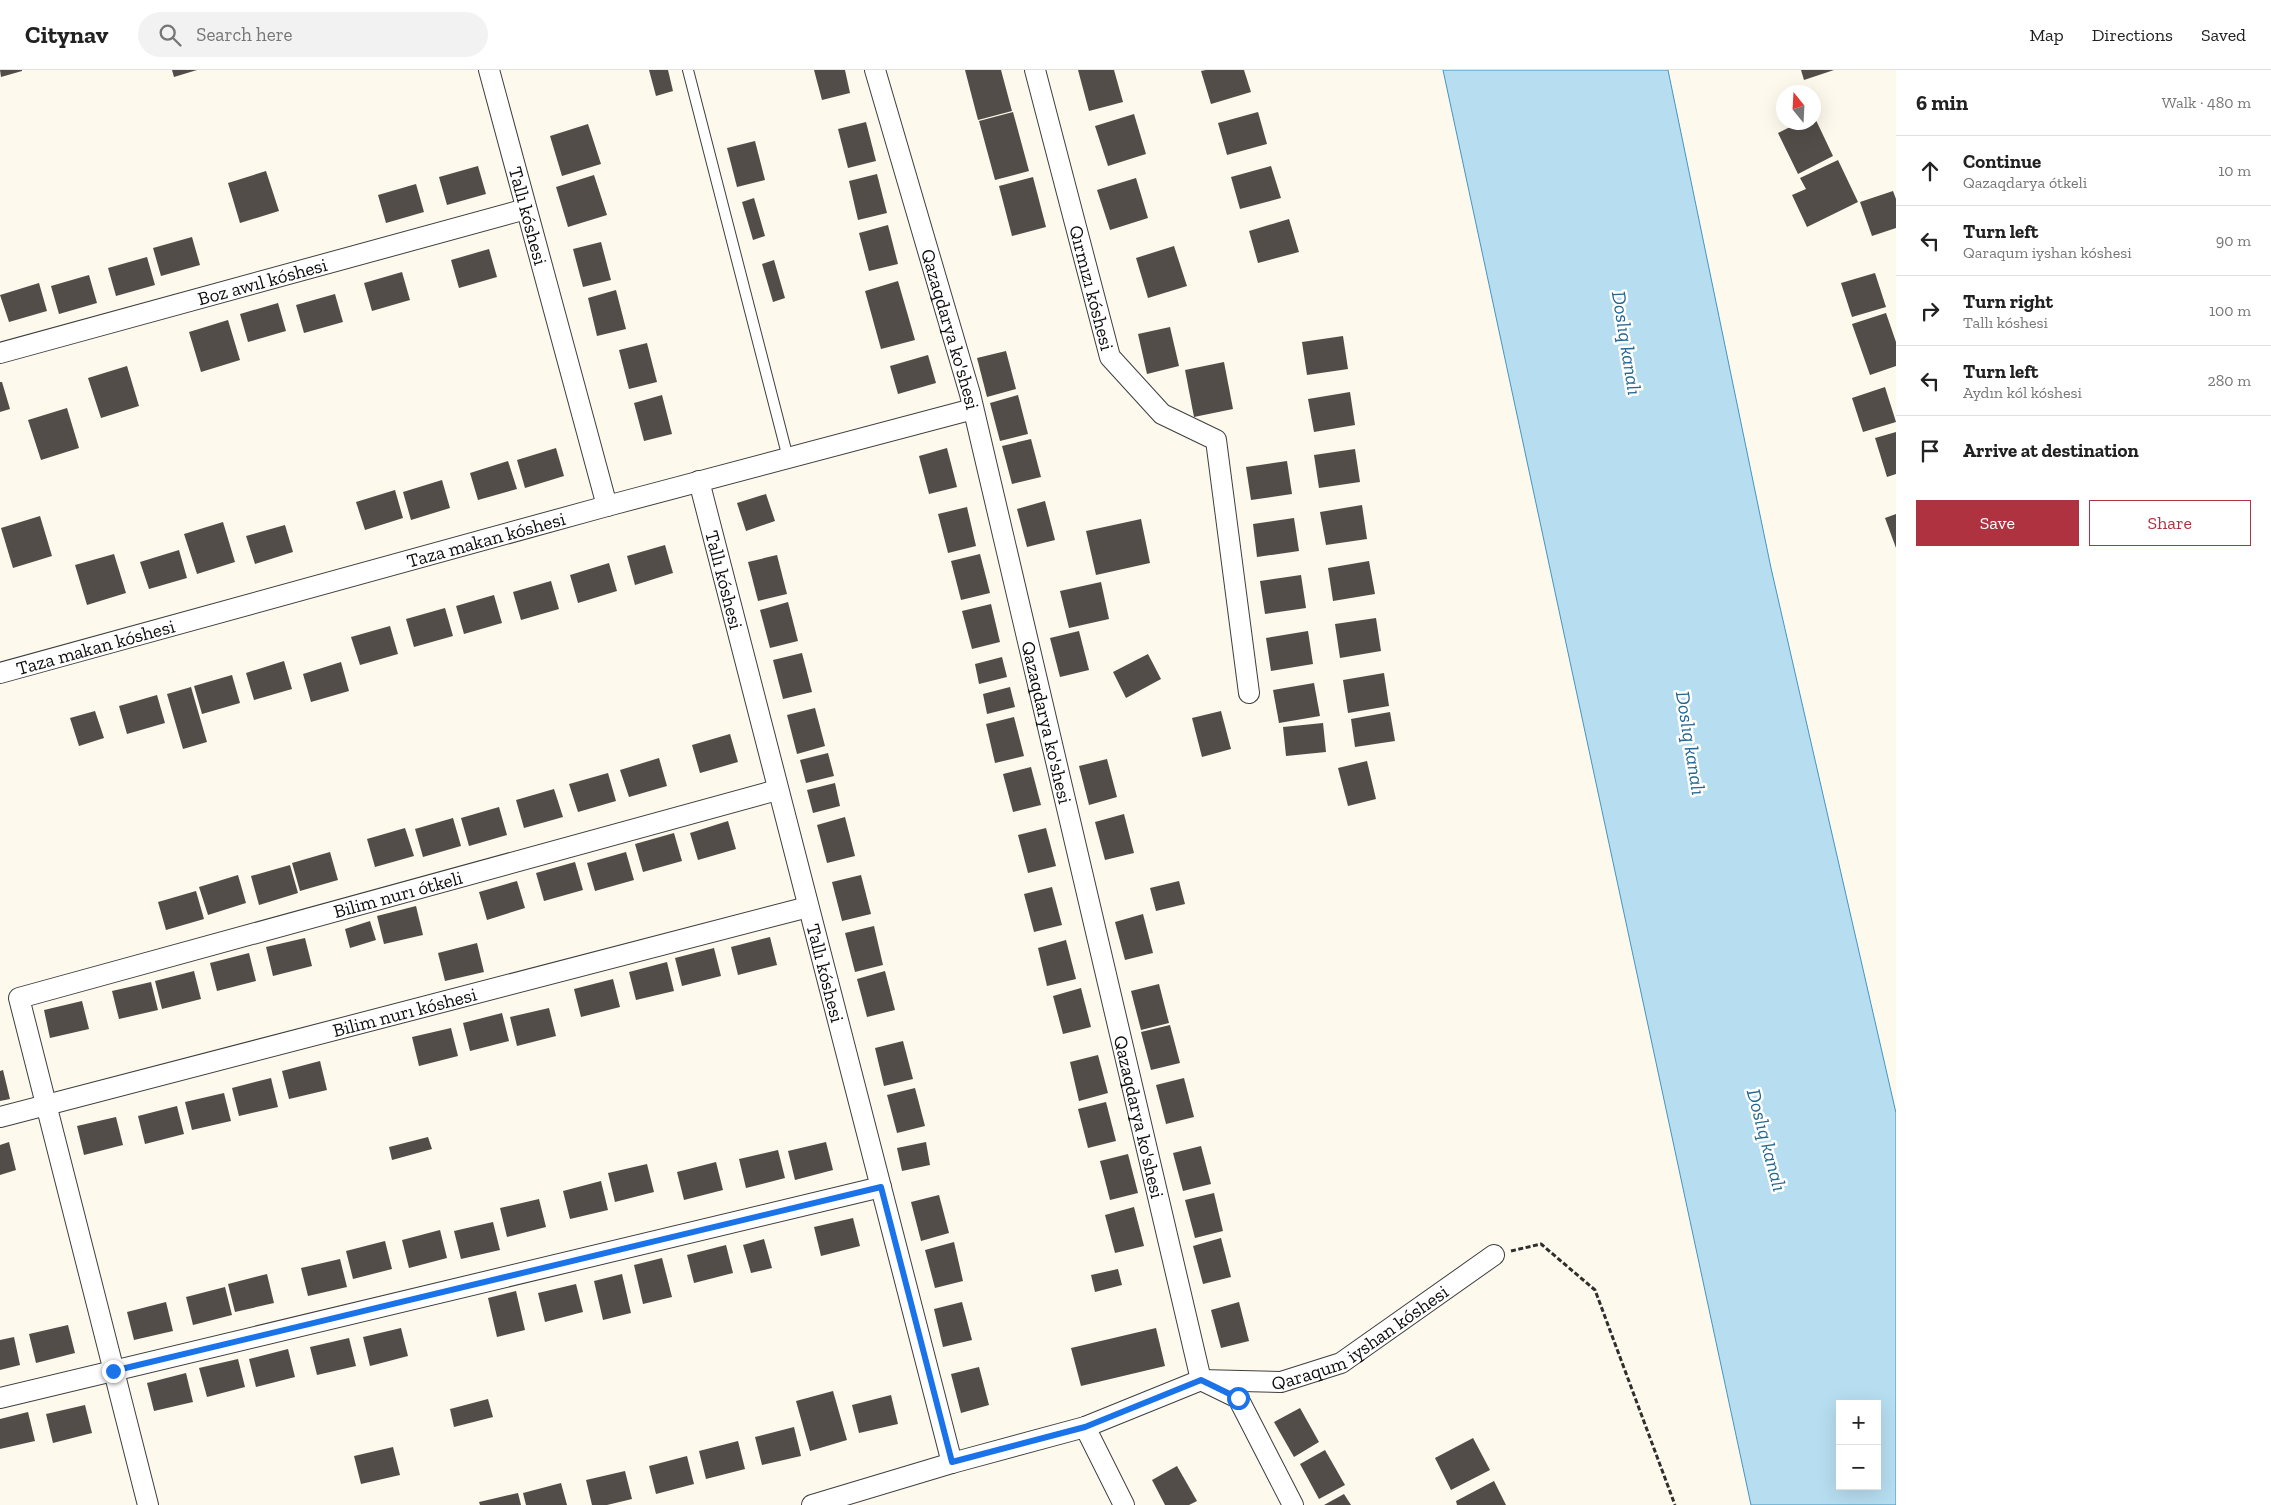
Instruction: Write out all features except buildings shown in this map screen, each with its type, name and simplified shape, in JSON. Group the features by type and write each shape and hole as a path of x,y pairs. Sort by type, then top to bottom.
{"street":[{"name":"Tallı kóshesi","path":"489,70 607,506"},
{"name":"Qazaqdarya ko'shesi","path":"875,70 973,409 1201,1380"},
{"name":"Qırmızı kóshesi","path":"1035,70 1110,357 1162,414 1216,440 1249,693"},
{"name":"Boz awıl kóshesi","path":"0,354 526,209"},
{"name":"Taza makan kóshesi","path":"0,673 607,506 973,409"},
{"name":"Tallı kóshesi","path":"700,481 777,790 952,1462"},
{"name":"Bilim nurı ótkeli","path":"46,1105 19,998 777,790"},
{"name":"Bilim nurı kóshesi","path":"0,1117 808,907"},
{"path":"46,1105 148,1505"},
{"path":"0,1398 881,1187"},
{"name":"Qaraqum iyshan kóshesi","path":"812,1505 843,1501 952,1462 1085,1427 1201,1380 1280,1382 1341,1362 1494,1255"},
{"path":"1201,1380 1238,1398 1292,1505"},
{"path":"1085,1427 1124,1505"}],"lane":[{"path":"688,70 788,458"}],"path":[{"path":"1494,1255 1540,1244 1595,1290 1675,1505"}],"water":[{"name":"Doslıq kanalı","path":"1443,70 1668,70 1771,568 1896,1113 1896,1505 1751,1505"}],"route":[{"path":"113,1371 881,1187 952,1462 1085,1427 1201,1380 1238,1398"}]}
